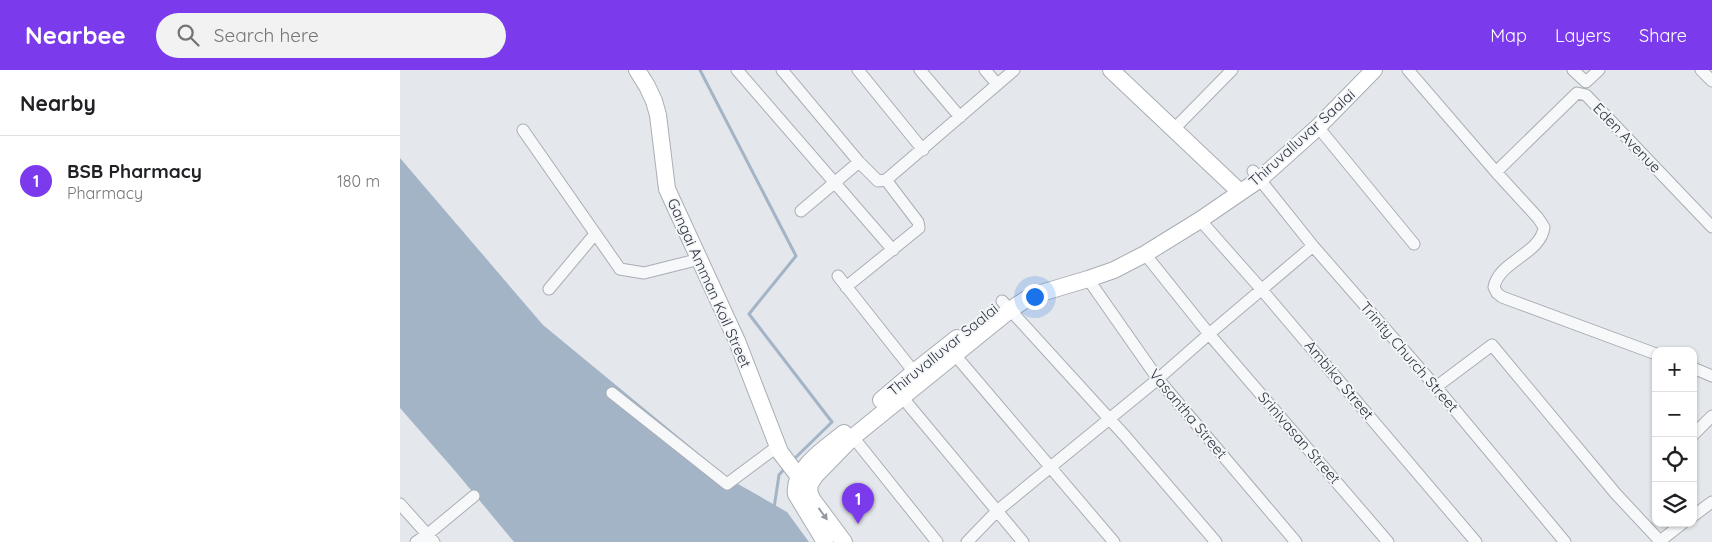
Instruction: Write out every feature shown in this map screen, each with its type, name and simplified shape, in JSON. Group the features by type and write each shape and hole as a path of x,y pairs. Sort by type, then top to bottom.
{"main road":[{"name":"Gangai Amman Koil Street","path":"637,70 647,86 658,115 667,189 737,341 779,449 800,476 812,498 844,542"},
{"path":"1111,70 1236,188"},
{"name":"Thiruvalluvar Saalai","path":"1257,175 1358,70"},
{"name":"Thiruvalluvar Saalai","path":"800,476 821,469 853,437 955,355 1027,286 1085,269 1140,244 1257,175 1318,127 1374,70"},
{"name":"Thiruvalluvar Saalai","path":"800,476 812,460 914,372 1006,306 1031,296 1114,270 1145,254 1200,220 1236,188"},
{"path":"800,476 795,488 796,494 825,542"}],"street":[{"path":"737,70 893,250"},
{"path":"782,70 859,162 878,181 886,180 1014,70"},
{"path":"858,70 922,150"},
{"path":"920,70 960,117"},
{"path":"985,70 997,84"},
{"path":"1174,129 1232,70"},
{"path":"1408,70 1544,227 1540,239 1498,276 1494,287 1497,293 1502,297 1652,353"},
{"path":"1574,70 1586,82"},
{"path":"1577,93 1598,70"},
{"path":"1701,70 1712,81"},
{"name":"Eden Avenue","path":"1496,172 1577,93 1586,95 1712,227"},
{"path":"1318,127 1414,244"},
{"path":"523,130 620,269 644,273 700,260"},
{"path":"802,211 859,162"},
{"name":"Trinity Church Street","path":"1257,175 1313,246 1436,387 1566,542"},
{"path":"846,287 917,230 919,225 886,180"},
{"name":"Ambika Street","path":"1200,220 1262,290 1476,542"},
{"path":"549,289 595,234"},
{"path":"967,542 997,511 1158,379 1313,246"},
{"name":"Srinivasan Street","path":"1145,254 1209,334 1388,542"},
{"path":"838,276 914,372"},
{"name":"Vasantha Street","path":"1088,279 1158,379 1296,542"},
{"path":"1006,306 1109,419 1216,542"},
{"path":"1436,387 1492,345 1616,494 1659,541 1678,527"},
{"path":"955,355 1114,542"},
{"path":"1697,370 1712,376"},
{"path":"612,393 727,484 779,449"},
{"path":"902,397 1023,542"},
{"path":"1697,430 1712,416"},
{"path":"853,437 937,542"},
{"path":"416,542 431,538 474,496"},
{"path":"1697,513 1712,502"},
{"path":"400,504 431,538"}],"water":[{"path":"400,158 543,325 731,480 787,512 809,542 514,542 400,408"}],"waterway":[{"path":"700,70 796,256 749,314 832,422 792,461"},
{"path":"774,508 779,475 786,467"}],"place":[{"name":"BSB Pharmacy","path":"858,524"}]}
